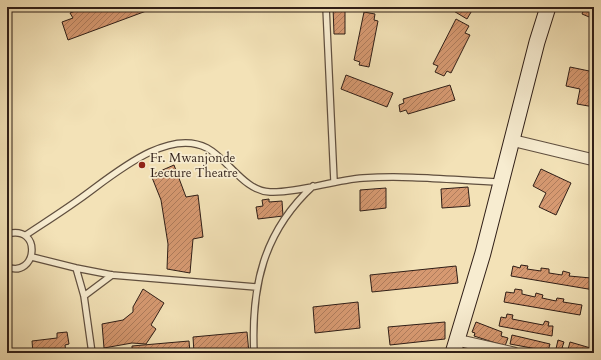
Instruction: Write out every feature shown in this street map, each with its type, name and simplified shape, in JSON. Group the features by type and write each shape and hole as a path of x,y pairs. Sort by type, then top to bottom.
{"main road":[{"path":"455,347 483,253 511,140 548,7"}],"street":[{"path":"511,140 594,160"},
{"path":"455,347 514,353"}],"lane":[{"path":"326,7 334,181"},
{"path":"26,235 138,159 159,149 186,142 198,144 208,149 222,159 251,186 261,191 277,191 314,186 334,181 365,178 501,182"},
{"path":"254,353 254,312 256,287 261,267 273,237 294,205 314,186"},
{"path":"7,234 15,231 26,235 32,245 32,257 25,266 13,269 7,267"},
{"path":"32,257 112,275 256,287"},
{"path":"76,268 84,296 92,353"},
{"path":"84,296 112,275"}],"building":[{"path":"86,7 157,7 68,40 62,22 73,18 70,13"},
{"path":"333,7 345,7 345,34 334,34"},
{"path":"447,7 474,7 467,19"},
{"path":"585,7 594,7 594,19 582,14"},
{"path":"364,12 375,14 374,20 378,21 369,67 359,65 360,62 354,60"},
{"path":"456,19 469,26 465,33 470,35 451,73 447,71 444,76 435,72 438,66 433,64"},
{"path":"570,67 594,72 594,107 577,104 580,89 566,86"},
{"path":"346,75 393,93 387,107 341,89"},
{"path":"450,85 455,100 408,114 406,110 400,112 399,105 404,103 403,99"},
{"path":"174,165 186,197 198,195 203,237 193,239 190,273 167,269 168,244 161,200 151,175"},
{"path":"541,169 571,183 556,215 539,207 546,193 533,186"},
{"path":"468,187 470,206 442,208 441,189"},
{"path":"386,188 386,208 360,211 360,190"},
{"path":"269,199 269,202 282,201 283,216 258,219 256,207 263,206 262,200"},
{"path":"521,265 528,266 527,269 541,271 541,268 549,269 549,273 562,275 563,271 570,273 569,276 591,278 591,280 594,280 594,290 511,276 513,266 520,268"},
{"path":"456,266 458,283 372,292 370,275"},
{"path":"143,289 164,303 151,325 156,329 146,344 132,343 104,348 102,324 123,320 133,312 133,307"},
{"path":"515,289 522,290 522,294 535,297 536,293 543,295 542,298 556,301 557,298 564,299 563,302 582,305 580,315 504,302 506,292 514,293"},
{"path":"358,302 360,328 315,333 313,307"},
{"path":"507,314 513,315 512,319 543,325 545,321 549,322 548,326 553,326 552,336 499,326 501,317 506,318"},
{"path":"445,322 445,339 390,345 388,327"},
{"path":"476,322 502,332 501,336 508,338 505,346 474,336 475,333 472,332"},
{"path":"67,332 69,344 65,345 66,353 33,353 32,341 57,338 57,333"},
{"path":"247,332 249,353 194,353 193,337"},
{"path":"512,335 550,344 548,351 510,344"},
{"path":"558,340 564,342 562,348 566,349 565,353 555,353"},
{"path":"189,341 190,353 132,353 132,346"},
{"path":"570,342 594,349 594,353 567,353"},
{"path":"7,347 10,347 11,353 7,353"},
{"path":"471,347 492,353 469,353"},
{"path":"287,350 287,353 258,353"}],"place":[{"name":"Fr. Mwanjonde Lecture Theatre","path":"142,165"}]}
